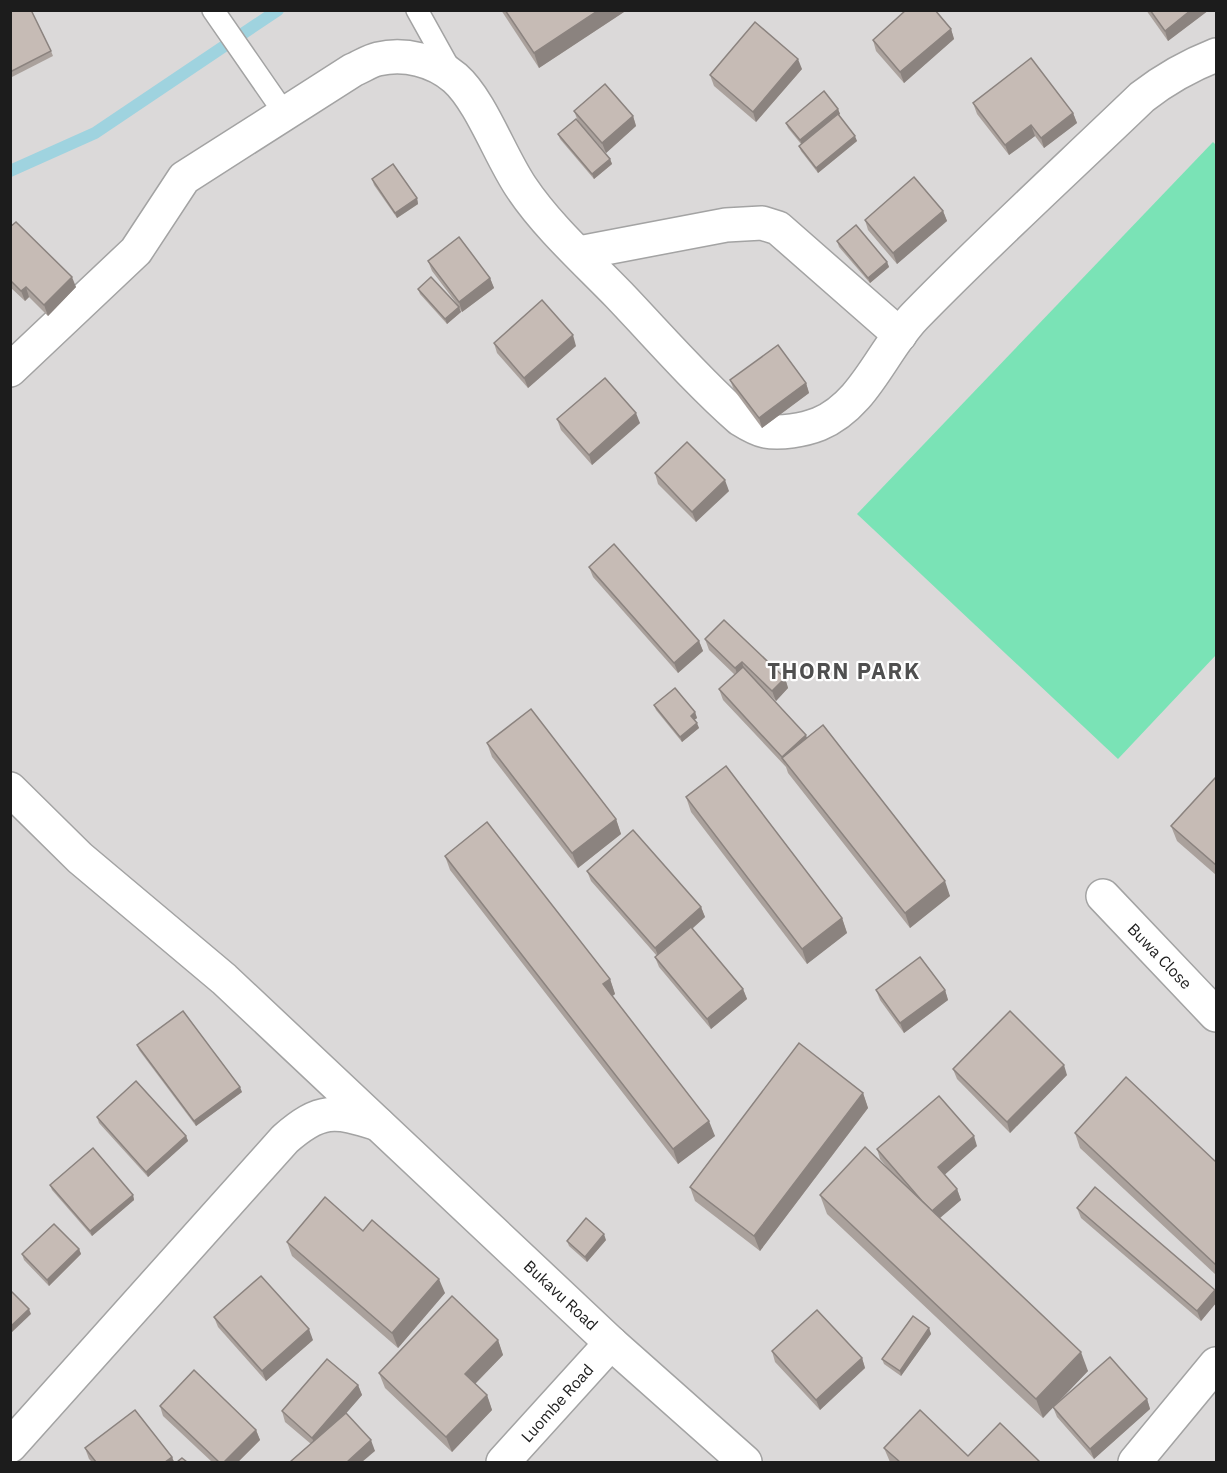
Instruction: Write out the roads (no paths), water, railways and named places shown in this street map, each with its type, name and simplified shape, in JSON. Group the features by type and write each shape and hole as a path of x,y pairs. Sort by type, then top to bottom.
{"street":[{"path":"10,370 136,251 184,178 353,70 377,59 400,57 421,59 455,79 472,99 521,187 579,253 725,406 740,419 755,428 766,431 793,430 819,424 840,411 856,395 913,318 1142,97 1189,66 1216,56"},
{"path":"579,253 726,225 762,223 778,228 900,335"},
{"name":"Bukavu Road","path":"10,789 80,858 224,979 611,1343 745,1462"},
{"name":"Buwa Close","path":"1102,896 1216,1016"},
{"path":"10,1446 285,1139 303,1123 324,1115 347,1114 380,1125"},
{"name":"Luombe Road","path":"503,1462 611,1343"},
{"path":"1136,1462 1216,1364"}],"lane":[{"path":"417,10 455,79"},
{"path":"216,17 285,114"}],"waterway":[{"path":"10,171 95,133 278,10"}],"district":[{"name":"THORN PARK","path":"844,670"}]}
